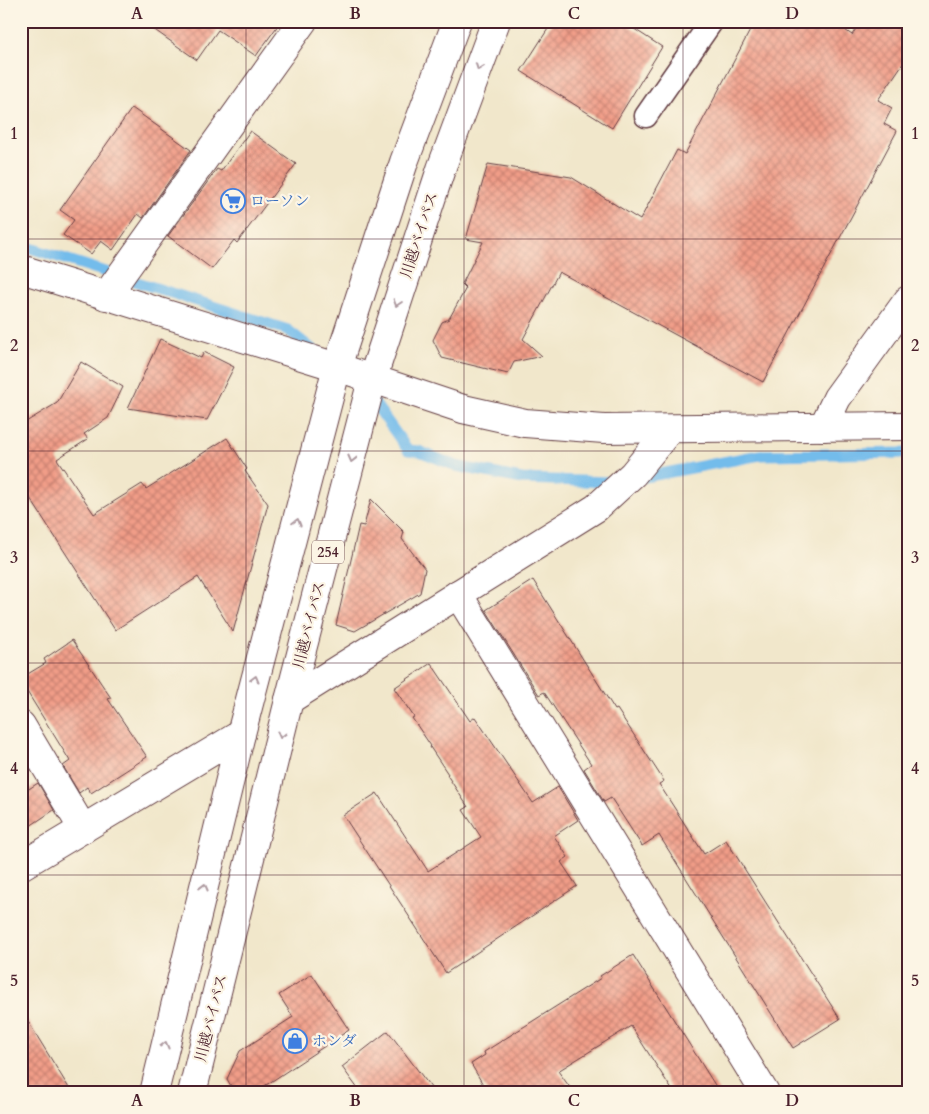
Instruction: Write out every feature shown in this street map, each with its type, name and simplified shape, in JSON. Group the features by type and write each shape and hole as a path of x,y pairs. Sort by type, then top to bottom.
{"main road":[{"path":"106,296 303,21"},
{"name":"254","path":"154,1093 241,734 337,367 404,162 456,21"},
{"name":"川越バイパス","path":"192,1093 289,700 372,380 441,169 496,21"},
{"path":"21,269 337,367 463,409 526,422 604,429 908,426"},
{"path":"823,427 837,398 908,300"},
{"path":"289,700 596,508 633,474 670,429"},
{"path":"458,594 765,1093"},
{"path":"21,725 83,829"},
{"path":"21,866 241,734"}],"lane":[{"path":"646,116 712,21"}],"building":[{"path":"142,21 281,21 256,56 218,30 197,60"},
{"path":"553,21 622,21 662,47 612,128 521,71"},
{"path":"755,21 832,21 852,35 861,21 888,21 908,35 908,56 878,100 892,108 884,124 897,131 763,382 559,272 523,339 542,356 514,362 508,374 442,358 433,340 442,322 449,319 466,288 462,284 483,242 466,239 488,164 571,177 640,220 677,150 685,154"},
{"path":"132,108 191,150 143,218 138,214 113,250 101,241 91,254 63,235 74,220 60,210"},
{"name":"ローソン","path":"250,131 296,164 237,243 234,240 212,269 168,236 217,169 221,171"},
{"path":"160,339 201,358 204,352 234,367 207,420 128,408"},
{"path":"81,362 123,387 108,418 84,434 88,439 57,459 94,514 142,484 146,489 227,438 247,469 245,471 268,504 233,632 198,577 115,630 21,484 21,425 57,403"},
{"path":"371,499 404,532 402,539 425,569 420,593 355,631 336,625 359,525 364,526"},
{"path":"533,580 615,710 617,709 664,781 659,784 704,854 726,840 840,1019 793,1048 659,835 642,846 611,798 604,802 584,769 591,764 544,692 539,695 486,610"},
{"path":"72,640 111,698 108,699 147,757 91,793 87,787 79,793 63,766 70,761 21,682 21,678 46,663 44,659"},
{"path":"431,663 470,721 475,717 533,803 558,787 578,820 554,836 568,857 561,862 577,886 446,973 343,815 377,793 428,871 481,837 463,810 468,807 412,718 414,717 394,688"},
{"path":"38,783 54,810 21,832 21,794"},
{"path":"633,955 720,1093 674,1093 631,1026 558,1071 574,1093 488,1093 471,1064 485,1055 484,1052 601,978 600,976"},
{"name":"ホンダ","path":"312,974 349,1030 254,1093 235,1093 227,1079 240,1051 293,1017 279,995"},
{"path":"21,1010 72,1093 21,1093"},
{"path":"388,1031 435,1093 361,1093 342,1067"}],"waterway":[{"path":"21,245 288,330 316,352"},
{"path":"370,397 408,450 419,451 456,466 522,479 618,481"},
{"path":"634,479 760,455 908,453"}],"place":[{"name":"ローソン","path":"233,201"},
{"name":"ホンダ","path":"295,1041"}]}
